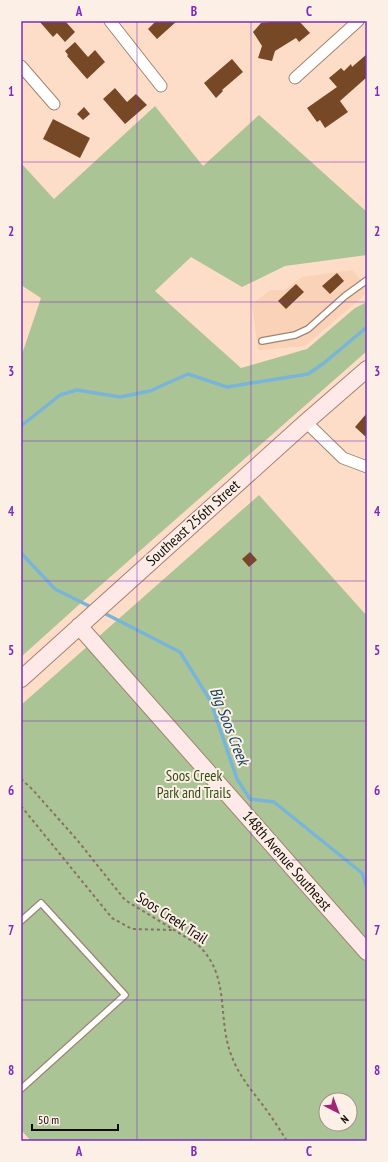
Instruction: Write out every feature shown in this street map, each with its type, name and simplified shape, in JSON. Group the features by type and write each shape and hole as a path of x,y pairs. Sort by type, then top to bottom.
{"main road":[{"name":"Southeast 256th Street","path":"21,679 306,422 367,369"},
{"name":"148th Avenue Southeast","path":"84,622 367,952"}],"street":[{"path":"110,21 161,86"},
{"path":"296,78 358,21"},
{"path":"21,66 54,104"},
{"path":"306,422 343,458 367,468"}],"lane":[{"path":"262,341 295,335 308,329 345,296 367,280"},
{"path":"21,921 41,903 125,995 21,1089"}],"path":[{"name":"Soos Creek Trail","path":"21,779 78,841 125,900 197,944 207,953 212,961 220,982 226,1035 232,1057 242,1078 287,1141"},
{"path":"21,806 112,918 132,929 173,930"}],"shaded area":[{"path":"352,270 367,286 367,293 305,346 258,350 252,304 270,290 284,290 302,277"}],"green space":[{"path":"155,106 203,166 259,115 367,212 367,255 285,266 242,287 191,257 155,291 241,368 307,349 355,308 367,302 367,351 21,657 21,357 41,298 21,285 21,163 54,199"},
{"name":"Soos Creek Park and Trails","path":"259,495 367,616 367,1141 31,1141 21,1130 21,705"}],"building":[{"path":"39,21 65,21 75,32 65,42 57,33 53,37"},
{"path":"156,21 177,21 157,39 148,29"},
{"path":"299,21 310,33 299,42 296,38 275,51 272,61 258,58 262,46 253,32 261,23"},
{"path":"75,42 88,57 95,50 105,62 87,79 67,56 68,55 65,51"},
{"path":"367,54 367,77 340,101 348,112 325,128 320,120 317,122 307,108 337,87 329,78 341,68 344,71 351,64 352,67"},
{"path":"232,59 243,72 222,90 223,91 216,98 204,83"},
{"path":"115,88 127,102 136,94 147,105 125,124 103,99"},
{"path":"84,107 90,114 83,120 77,114"},
{"path":"53,119 90,138 80,158 43,139"},
{"path":"337,273 344,281 330,294 322,286"},
{"path":"296,284 304,292 286,309 278,301"},
{"path":"367,413 367,438 355,427"},
{"path":"250,552 257,560 249,567 242,559"}],"waterway":[{"path":"21,426 60,395 77,390 120,397 150,391 188,374 227,387 308,374 324,363 367,327"},
{"name":"Big Soos Creek","path":"21,553 55,589 93,608"},
{"name":"Big Soos Creek","path":"102,612 180,652 210,700 237,779 250,799 274,802 362,873 367,888"}]}
